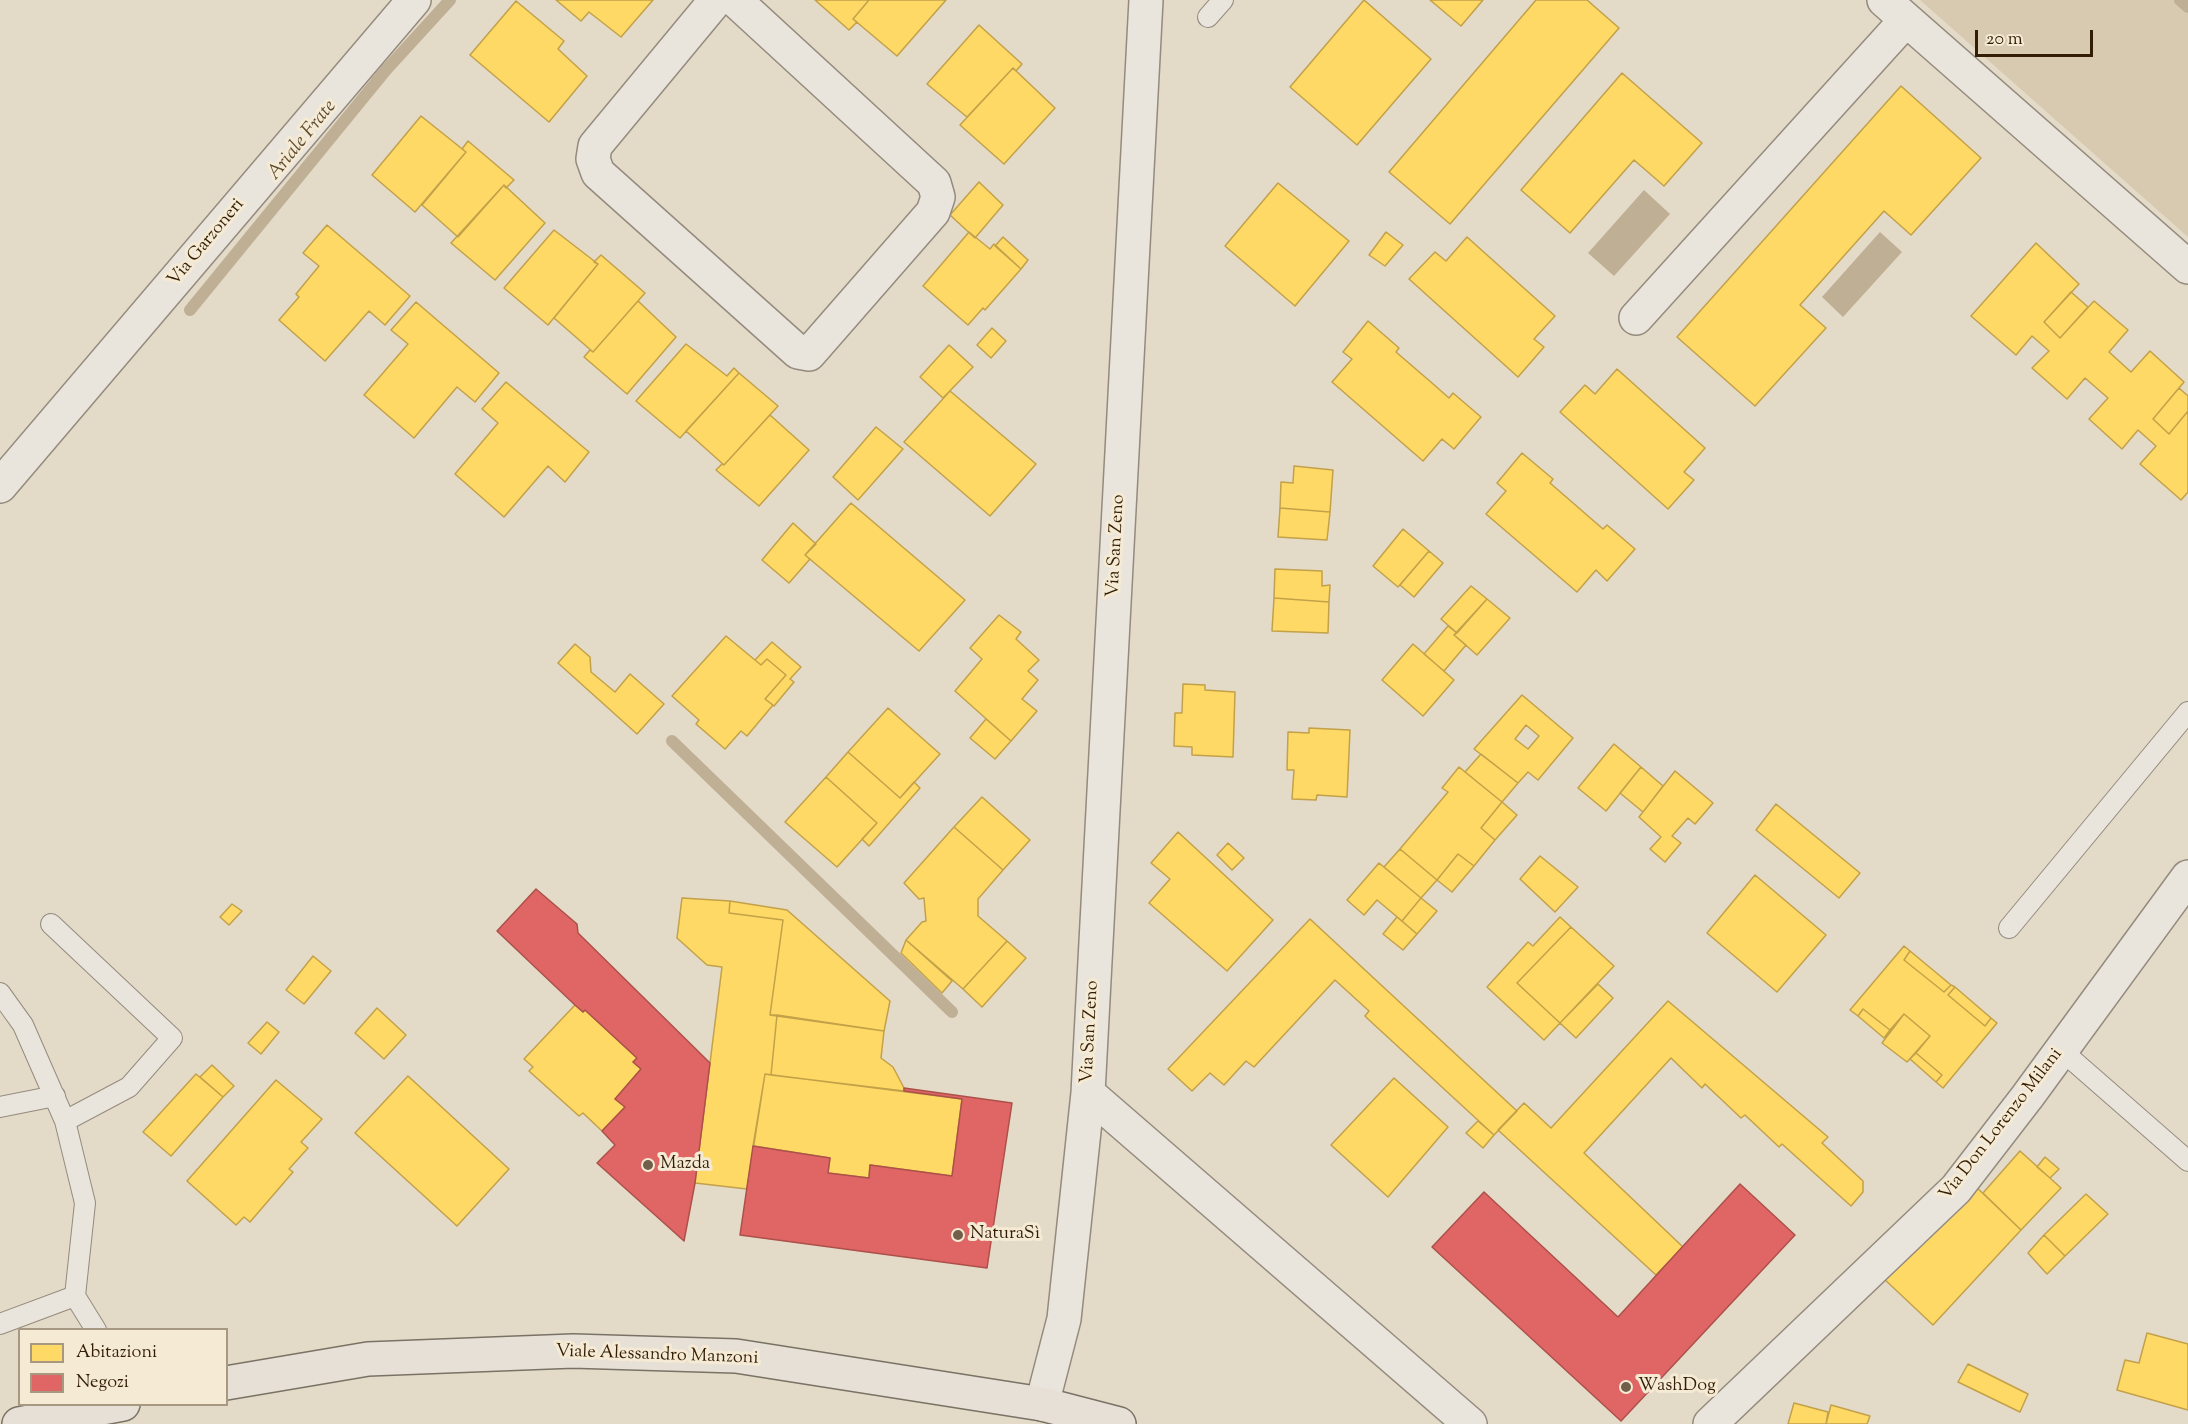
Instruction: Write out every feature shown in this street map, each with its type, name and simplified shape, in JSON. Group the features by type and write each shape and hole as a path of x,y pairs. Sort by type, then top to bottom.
{"main road":[{"name":"Viale Alessandro Manzoni","path":"228,1383 368,1359 573,1351 736,1356 1042,1404 1119,1424"},
{"path":"19,1424 113,1406"}],"street":[{"name":"Via Garzoneri","path":"0,486 414,0"},
{"path":"716,0 595,146 593,159 598,174 798,352 809,354 933,212 938,197 934,183 735,0"},
{"name":"Via San Zeno","path":"1042,1404 1064,1319 1088,1093 1146,0"},
{"path":"1636,318 1895,10 2188,267"},
{"name":"Via Don Lorenzo Milani","path":"1710,1424 1956,1189 2188,877"},
{"name":"Via San Zeno","path":"1088,1093 1470,1424"}],"lane":[{"path":"1208,17 1223,0"},
{"path":"2009,928 2188,712"},
{"path":"51,924 172,1038 129,1087 65,1121"},
{"path":"0,993 23,1025 65,1121 85,1203 75,1296 95,1328"},
{"path":"2061,1050 2188,1161"},
{"path":"0,1107 55,1096"},
{"path":"0,1324 75,1296"}],"shaded area":[{"path":"1920,0 2188,0 2188,237"},
{"path":"1644,190 1670,214 1614,276 1588,253"},
{"path":"1880,232 1902,252 1843,317 1822,297"}],"building: Abitazioni":[{"path":"556,0 653,0 621,37 589,12 581,21"},
{"path":"815,0 869,0 853,19 857,22 849,30"},
{"path":"869,0 946,0 897,56 853,19"},
{"path":"1364,0 1431,59 1357,145 1290,87"},
{"path":"1430,0 1483,0 1461,26"},
{"path":"1536,0 1587,0 1619,28 1450,224 1389,172"},
{"path":"516,1 564,41 558,49 587,76 549,122 470,55"},
{"path":"979,25 1022,64 1016,71 1013,68 967,117 927,84"},
{"path":"1013,68 1055,108 1004,164 960,125"},
{"path":"1622,73 1702,143 1664,186 1634,160 1570,233 1521,190"},
{"path":"1901,86 1981,158 1911,235 1884,211 1800,305 1826,328 1755,406 1677,337"},
{"path":"421,116 466,152 415,212 372,175"},
{"path":"468,141 514,180 506,188 504,185 458,237 422,205 466,152 462,149"},
{"path":"979,182 1003,205 975,238 950,215"},
{"path":"1278,183 1349,241 1295,306 1225,246"},
{"path":"504,185 545,223 495,280 451,243"},
{"path":"327,225 410,296 385,325 369,311 325,361 279,320 299,297 296,294 319,266 303,253"},
{"path":"554,230 598,264 548,325 504,288"},
{"path":"969,232 990,249 994,244 1021,269 985,310 983,308 968,325 923,286"},
{"path":"1386,232 1403,245 1385,266 1369,255"},
{"path":"1003,237 1028,260 1021,269 995,246"},
{"path":"1467,237 1555,316 1534,339 1544,347 1518,377 1409,279 1435,252 1446,261"},
{"path":"2036,243 2079,284 2044,322 2060,338 2094,301 2128,330 2109,352 2131,372 2150,351 2184,382 2153,419 2169,434 2188,411 2188,492 2181,500 2140,464 2156,446 2138,430 2122,449 2089,419 2108,398 2085,378 2067,399 2032,368 2049,351 2032,336 2016,355 1971,316"},
{"path":"601,255 645,293 593,352 554,318 598,264 594,262"},
{"path":"2071,292 2088,307 2060,338 2044,322"},
{"path":"638,301 676,337 627,394 584,357 590,350 593,352"},
{"path":"416,302 499,373 475,402 457,387 414,438 364,395 408,344 391,330"},
{"path":"1368,321 1399,348 1396,352 1449,398 1453,393 1481,417 1454,449 1442,439 1423,461 1332,382 1352,359 1343,352"},
{"path":"992,328 1006,341 991,358 977,345"},
{"path":"686,344 727,376 734,368 739,373 680,438 636,401"},
{"path":"949,345 973,367 943,398 920,377"},
{"path":"1617,369 1705,448 1684,472 1694,480 1668,509 1560,412 1585,385 1595,394"},
{"path":"739,373 778,406 724,465 686,431"},
{"path":"506,382 589,452 565,482 548,466 504,517 455,474 498,423 482,409"},
{"path":"2179,388 2188,396 2188,411 2169,434 2153,419"},
{"path":"950,391 1036,464 990,516 904,442"},
{"path":"770,415 809,450 759,506 716,470 722,464 724,465"},
{"path":"876,427 903,449 858,500 833,477"},
{"path":"1522,453 1553,479 1550,483 1603,529 1607,525 1635,549 1607,581 1596,570 1577,592 1486,514 1506,491 1497,483"},
{"path":"1294,466 1333,470 1330,512 1280,508 1281,482 1293,483"},
{"path":"851,503 965,600 919,651 805,555"},
{"path":"1280,508 1330,512 1327,540 1278,537"},
{"path":"793,523 816,544 805,555 810,559 789,583 762,560"},
{"path":"1403,529 1429,551 1398,587 1373,566"},
{"path":"1429,551 1443,563 1414,597 1400,585"},
{"path":"1275,569 1322,571 1322,586 1330,585 1329,602 1274,598"},
{"path":"1471,586 1487,599 1457,633 1441,619"},
{"path":"1274,598 1329,602 1328,633 1272,631"},
{"path":"1487,599 1510,618 1477,655 1454,635"},
{"path":"999,615 1021,632 1016,639 1039,660 1028,671 1038,680 1022,699 1037,711 1011,741 955,691 982,659 970,648"},
{"path":"1448,626 1457,633 1454,635 1466,645 1444,671 1424,654"},
{"path":"726,636 761,665 767,659 786,675 765,699 773,705 747,736 741,731 725,749 696,724 699,720 672,696"},
{"path":"772,642 801,667 790,679 794,682 774,706 765,699 786,675 767,659 761,665 755,660"},
{"path":"575,644 590,657 591,672 615,692 630,674 664,704 637,734 558,663"},
{"path":"1413,644 1454,680 1423,716 1382,680"},
{"path":"1183,684 1205,685 1205,690 1235,692 1233,757 1192,755 1192,747 1174,746 1175,713 1182,713"},
{"path":"1522,695 1573,738 1538,780 1528,772 1518,783 1474,749"},
{"path":"888,708 940,754 900,798 848,752"},
{"path":"986,719 1011,741 995,759 970,738"},
{"path":"1526,725 1539,736 1528,749 1515,739"},
{"path":"1309,728 1350,730 1347,797 1317,795 1316,800 1292,799 1294,770 1287,770 1288,732 1309,733"},
{"path":"1614,744 1641,767 1606,811 1578,788"},
{"path":"848,752 900,798 914,782 920,788 869,846 862,839 877,823 826,777"},
{"path":"1481,754 1518,783 1502,802 1465,772"},
{"path":"1459,767 1502,802 1481,828 1495,840 1474,866 1458,854 1437,880 1400,849 1448,792 1442,788"},
{"path":"1641,767 1663,786 1643,812 1620,793"},
{"path":"1675,771 1713,803 1695,824 1688,818 1672,836 1681,843 1665,862 1650,849 1661,837 1639,817"},
{"path":"826,777 877,823 837,867 785,822"},
{"path":"982,797 1030,840 1003,870 954,827"},
{"path":"1502,802 1517,815 1495,840 1481,828"},
{"path":"1776,804 1860,873 1839,898 1756,830"},
{"path":"954,827 1003,870 978,899 978,916 1007,941 963,989 906,940 922,922 926,921 924,898 919,899 904,883"},
{"path":"1178,832 1273,920 1227,971 1149,903 1170,879 1151,863"},
{"path":"1228,843 1244,858 1232,870 1217,855"},
{"path":"1400,849 1437,880 1421,898 1384,867"},
{"path":"1458,854 1474,866 1452,892 1437,880"},
{"path":"1540,856 1578,887 1555,912 1520,879"},
{"path":"1379,863 1421,898 1402,921 1377,900 1364,915 1347,900"},
{"path":"1755,875 1826,935 1777,992 1707,933"},
{"path":"682,898 730,901 729,913 783,920 770,1015 777,1015 771,1075 765,1074 747,1189 695,1183 722,967 707,965 677,938"},
{"path":"1421,898 1437,911 1417,934 1402,921"},
{"path":"730,901 787,910 890,1001 884,1031 770,1015 783,920 729,913"},
{"path":"232,904 242,911 229,925 220,917"},
{"path":"1397,917 1417,934 1403,950 1383,934"},
{"path":"1560,917 1571,927 1517,983 1560,1023 1544,1040 1487,987 1528,942 1533,946"},
{"path":"1310,919 1517,1111 1494,1135 1368,1019 1365,1016 1369,1011 1335,980 1254,1067 1246,1061 1224,1085 1210,1073 1192,1091 1168,1069"},
{"path":"1571,927 1614,966 1560,1023 1517,983"},
{"path":"906,940 952,981 942,993 901,953"},
{"path":"1007,941 1026,958 982,1007 963,989"},
{"path":"1904,946 1910,951 1904,960 1944,992 1951,985 1955,987 1948,995 1985,1026 1991,1018 1997,1023 1943,1088 1936,1082 1942,1075 1916,1053 1930,1036 1904,1014 1890,1030 1863,1009 1858,1016 1850,1010"},
{"path":"1910,951 1951,985 1944,992 1904,960"},
{"path":"313,956 331,971 304,1004 286,990"},
{"path":"1598,984 1613,998 1576,1038 1560,1023"},
{"path":"1955,987 1991,1018 1985,1026 1948,995"},
{"path":"1668,1001 1828,1137 1822,1143 1863,1181 1863,1192 1851,1206 1782,1144 1779,1147 1745,1115 1741,1118 1705,1084 1702,1088 1671,1058 1584,1153 1683,1247 1656,1275 1498,1130 1524,1103 1551,1128"},
{"path":"575,1005 583,1012 585,1010 637,1058 633,1062 641,1069 615,1099 625,1107 602,1131 583,1113 579,1116 529,1071 533,1067 524,1059"},
{"path":"377,1008 406,1035 384,1059 355,1033"},
{"path":"1863,1009 1890,1030 1884,1038 1858,1016"},
{"path":"1904,1014 1930,1036 1907,1062 1882,1043"},
{"path":"777,1015 884,1031 881,1058 893,1067 904,1091 771,1075"},
{"path":"267,1022 279,1032 261,1054 248,1043"},
{"path":"1916,1053 1942,1075 1936,1082 1910,1059"},
{"path":"212,1065 234,1086 223,1097 200,1077"},
{"path":"196,1074 223,1097 171,1156 143,1132"},
{"path":"765,1074 962,1099 952,1176 870,1165 869,1178 828,1173 830,1158 753,1146"},
{"path":"408,1076 509,1169 457,1226 355,1133"},
{"path":"1394,1078 1448,1127 1388,1197 1331,1145"},
{"path":"276,1080 322,1119 301,1142 308,1148 289,1169 293,1172 250,1222 244,1217 236,1225 187,1181"},
{"path":"1478,1121 1494,1135 1483,1148 1466,1133"},
{"path":"2020,1151 2061,1188 2021,1230 1983,1193"},
{"path":"2045,1157 2059,1169 2050,1178 2037,1167"},
{"path":"1971,1182 2021,1230 1933,1325 1882,1277"},
{"path":"2086,1194 2108,1214 2065,1256 2044,1235"},
{"path":"2044,1235 2065,1256 2047,1274 2028,1253"},
{"path":"2147,1333 2188,1344 2188,1410 2117,1390 2125,1360 2139,1363"},
{"path":"1968,1364 2028,1394 2020,1412 1958,1382"},
{"path":"1794,1403 1828,1412 1826,1424 1788,1424"},
{"path":"1831,1405 1870,1416 1867,1424 1826,1424"}],"building: Negozi":[{"path":"536,889 577,924 578,933 710,1063 695,1183 684,1241 597,1163 615,1145 602,1131 625,1107 615,1099 641,1069 633,1062 637,1058 585,1010 583,1012 575,1005 497,931"},
{"path":"904,1088 1012,1103 987,1268 740,1235 753,1146 830,1158 828,1173 869,1178 870,1165 952,1176 962,1099 904,1091"},
{"path":"1740,1184 1795,1235 1621,1421 1432,1247 1484,1192 1618,1317"}],"waterway":[{"name":"Ariale Frate","path":"190,310 386,70 450,0"},
{"path":"2180,0 2188,7"},
{"path":"672,741 952,1012"}],"place":[{"name":"Mazda","path":"648,1165"},
{"name":"NaturaSì","path":"958,1235"},
{"name":"WashDog","path":"1626,1387"}]}
